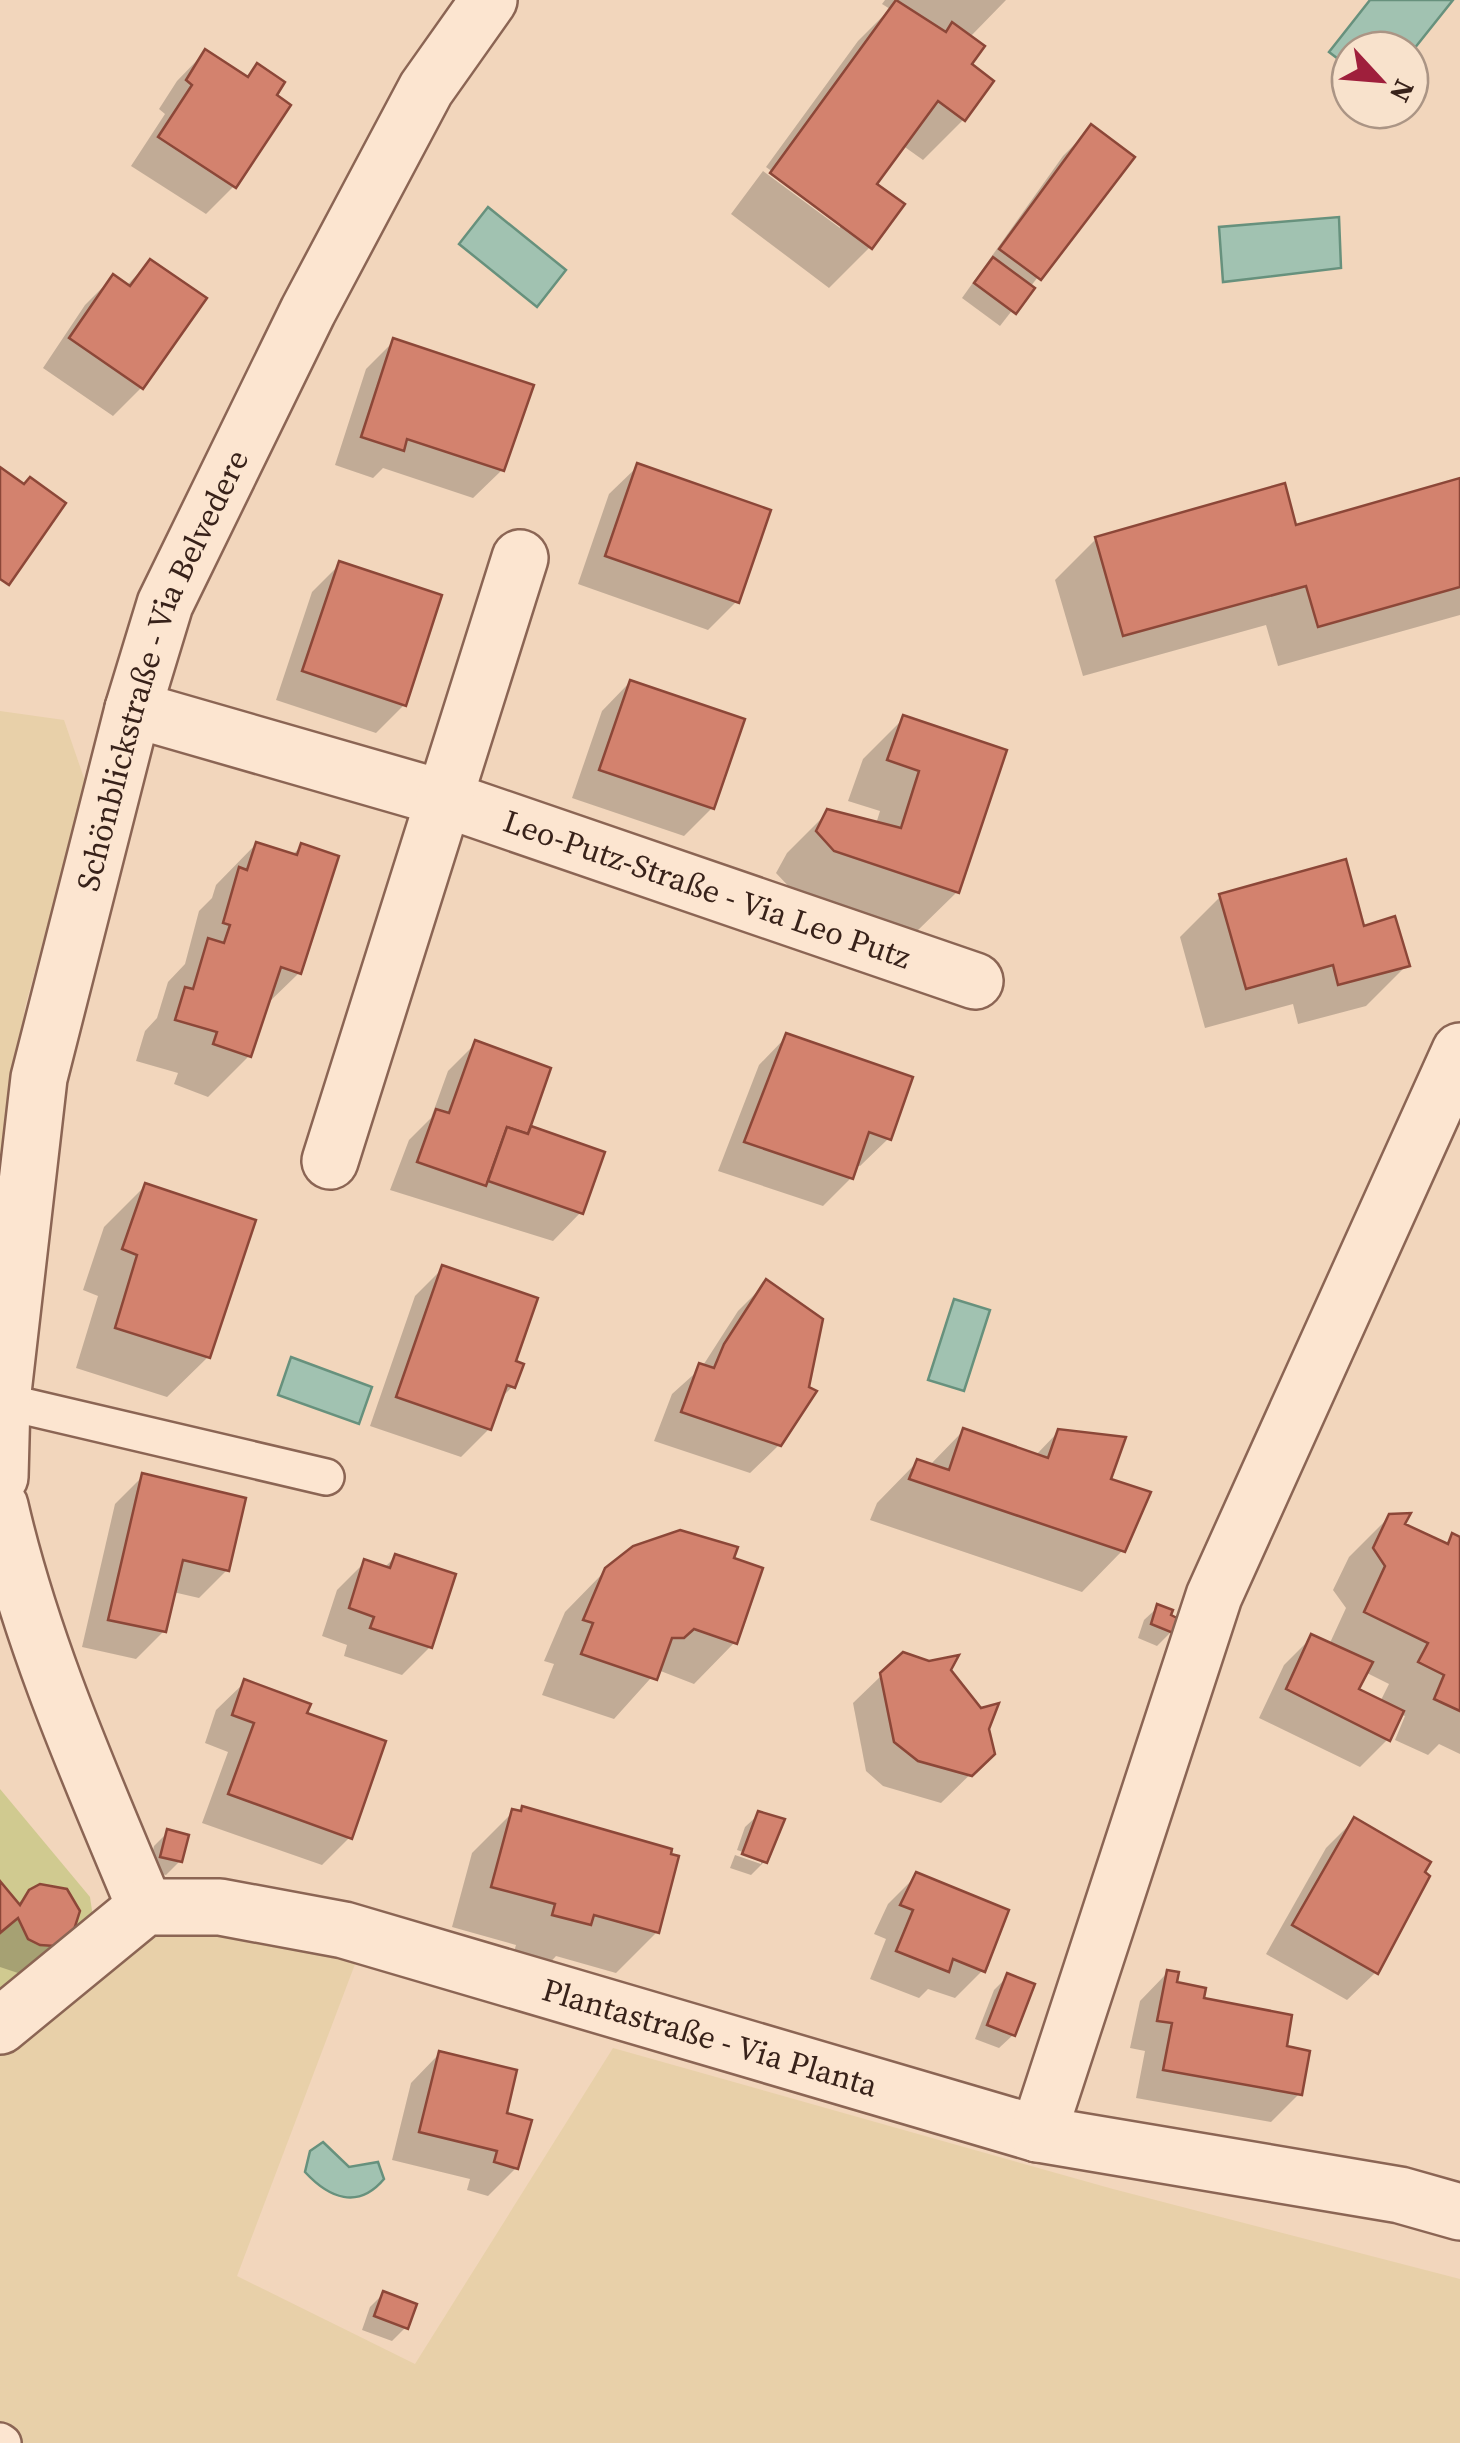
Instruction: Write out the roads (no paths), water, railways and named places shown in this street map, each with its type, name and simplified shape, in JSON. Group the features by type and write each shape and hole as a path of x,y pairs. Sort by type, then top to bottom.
{"street":[{"name":"Schönblickstraße - Via Belvedere","path":"0,1477 2,1402 39,1078 133,709 165,604 308,311 426,89 489,0"},
{"path":"330,1161 520,558"},
{"name":"Leo-Putz-Straße - Via Leo Putz","path":"133,709 442,798 974,981"},
{"path":"1038,2134 1214,1596 1439,1147 1460,1052"},
{"path":"0,1506 18,1584 59,1700 145,1907 0,2026"},
{"name":"Plantastraße - Via Planta","path":"145,1907 220,1908 344,1930 1038,2134 1400,2195 1460,2212"}],"lane":[{"path":"2,1402 326,1477"}]}
